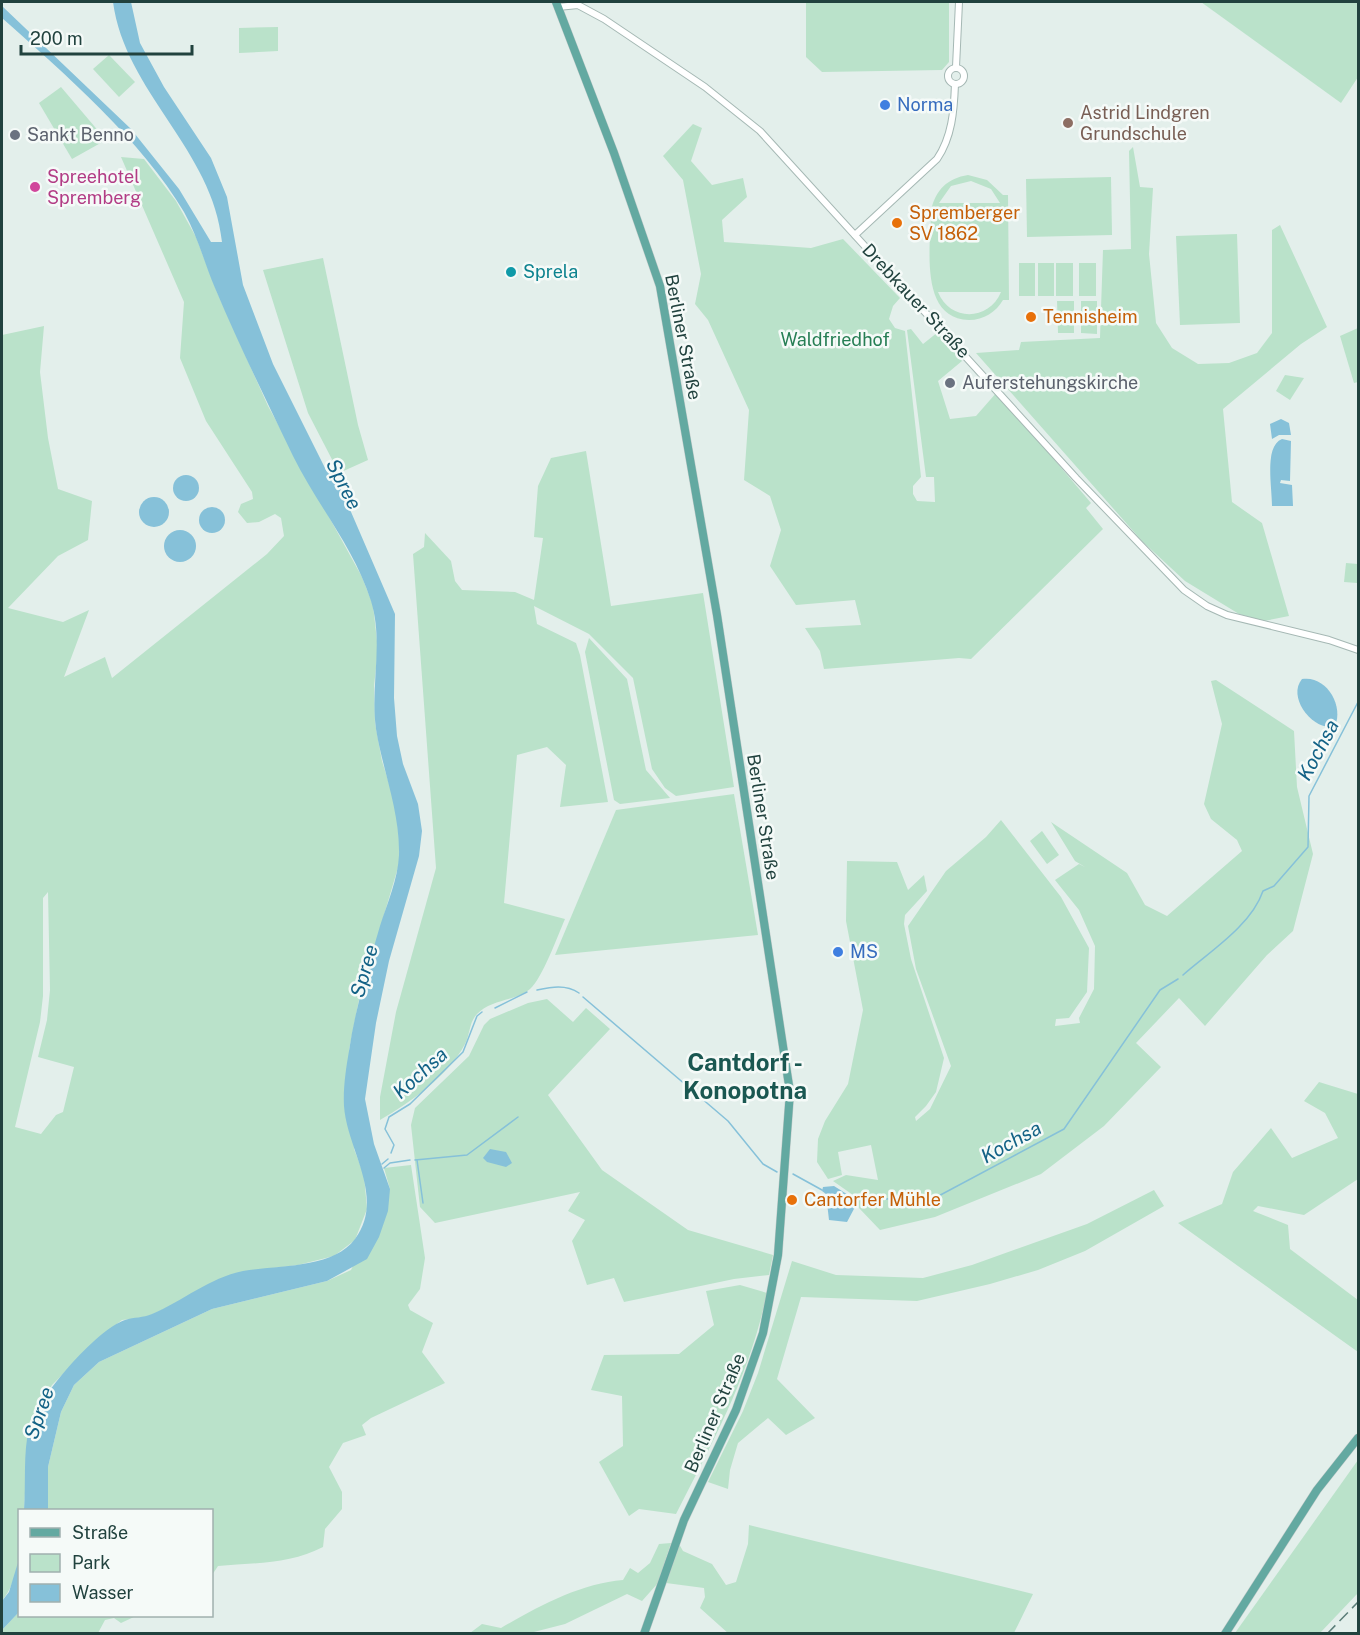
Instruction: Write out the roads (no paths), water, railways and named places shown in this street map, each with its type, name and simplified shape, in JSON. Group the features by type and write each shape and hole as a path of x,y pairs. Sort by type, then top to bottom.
{"main road":[{"name":"Berliner Straße","path":"557,4 614,153 660,285 717,615 790,1092 778,1255 764,1333 740,1402 684,1520 644,1634"},
{"path":"1225,1634 1317,1490 1359,1438"}],"street":[{"path":"956,68 959,2"},
{"name":"Drebkauer Straße","path":"557,4 572,4 586,8 730,105 760,131 1076,478 1184,590 1207,606 1227,615 1329,640 1359,650"},
{"path":"956,68 961,69 964,76 960,83 950,83 947,76 951,69 956,68"},
{"path":"855,236 937,159 950,131 955,84"}],"water":[{"name":"Spree","path":"113,2 131,2 140,43 164,87 211,158 227,197 243,285 273,364 326,470 342,491 395,614 394,698 397,736 403,764 418,804 422,831 419,856 389,961 376,1023 365,1099 374,1144 390,1189 388,1211 379,1237 367,1259 327,1281 212,1309 99,1362 74,1385 61,1412 48,1467 48,1509 24,1509 26,1448 34,1415 69,1366 99,1337 125,1320 152,1314 207,1284 231,1274 319,1261 345,1249 355,1239 364,1223 367,1207 366,1190 347,1123 344,1106 345,1079 358,1004 394,882 399,855 397,823 376,729 375,617 364,581 293,456 215,288 184,212 147,160 101,109 2,18 2,6 131,129 179,189 211,242 222,242 215,209 203,178 134,65 121,34"},
{"path":"1281,419 1289,423 1291,435 1279,435 1272,439 1270,424"},
{"path":"1282,439 1291,441 1290,481 1281,480 1280,483 1292,485 1293,506 1272,506 1271,458 1276,443"},
{"path":"186,475 195,479 199,488 195,497 186,501 177,497 173,488 177,479"},
{"path":"154,497 165,501 169,512 165,523 154,527 143,523 139,512 143,501"},
{"path":"212,507 221,511 225,520 221,529 212,533 203,529 199,520 203,511"},
{"path":"180,530 191,535 196,546 191,557 180,562 169,557 164,546 169,535"},
{"path":"1302,679 1319,682 1331,693 1337,709 1335,726 1327,727 1319,724 1305,712 1298,695 1298,687"},
{"path":"490,1149 506,1152 512,1163 506,1167 487,1162 483,1158"},
{"path":"834,1186 853,1198 855,1207 847,1222 829,1220 826,1194 822,1191 823,1187"},
{"path":"18,1562 18,1613 2,1630 2,1601 9,1592"}],"waterway":[{"name":"Kochsa","path":"1183,975 1239,927 1249,916 1263,891 1274,886 1308,847 1309,796 1358,702"},
{"name":"Kochsa","path":"852,1198 931,1200 1064,1129 1160,990 1178,979"},
{"name":"Kochsa","path":"537,990 564,987 579,993"},
{"name":"Kochsa","path":"495,1008 527,992"},
{"name":"Kochsa","path":"583,997 728,1121 763,1164 777,1172"},
{"name":"Kochsa","path":"391,1153 394,1145 385,1129 389,1117 410,1104 463,1052 477,1016 482,1012"},
{"path":"415,1160 467,1155 518,1117"},
{"name":"Kochsa","path":"382,1164 388,1159"},
{"path":"384,1168 390,1163 410,1160"},
{"path":"417,1160 423,1203"},
{"name":"Kochsa","path":"793,1174 822,1190"}],"railway":[{"path":"1327,1634 1358,1602"}],"place":[{"name":"Norma","path":"885,105"},
{"name":"Astrid Lindgren Grundschule","path":"1068,123"},
{"name":"Sankt Benno","path":"15,135"},
{"name":"Spreehotel Spremberg","path":"35,187"},
{"name":"Spremberger SV 1862","path":"897,223"},
{"name":"Sprela","path":"511,272"},
{"name":"Tennisheim","path":"1031,317"},
{"name":"Auferstehungskirche","path":"950,383"},
{"name":"MS","path":"838,952"},
{"name":"Cantorfer Mühle","path":"792,1200"}],"district":[{"name":"Cantdorf - Konopotna","path":"745,1077"}],"park label":[{"name":"Waldfriedhof","path":"835,340"}]}
